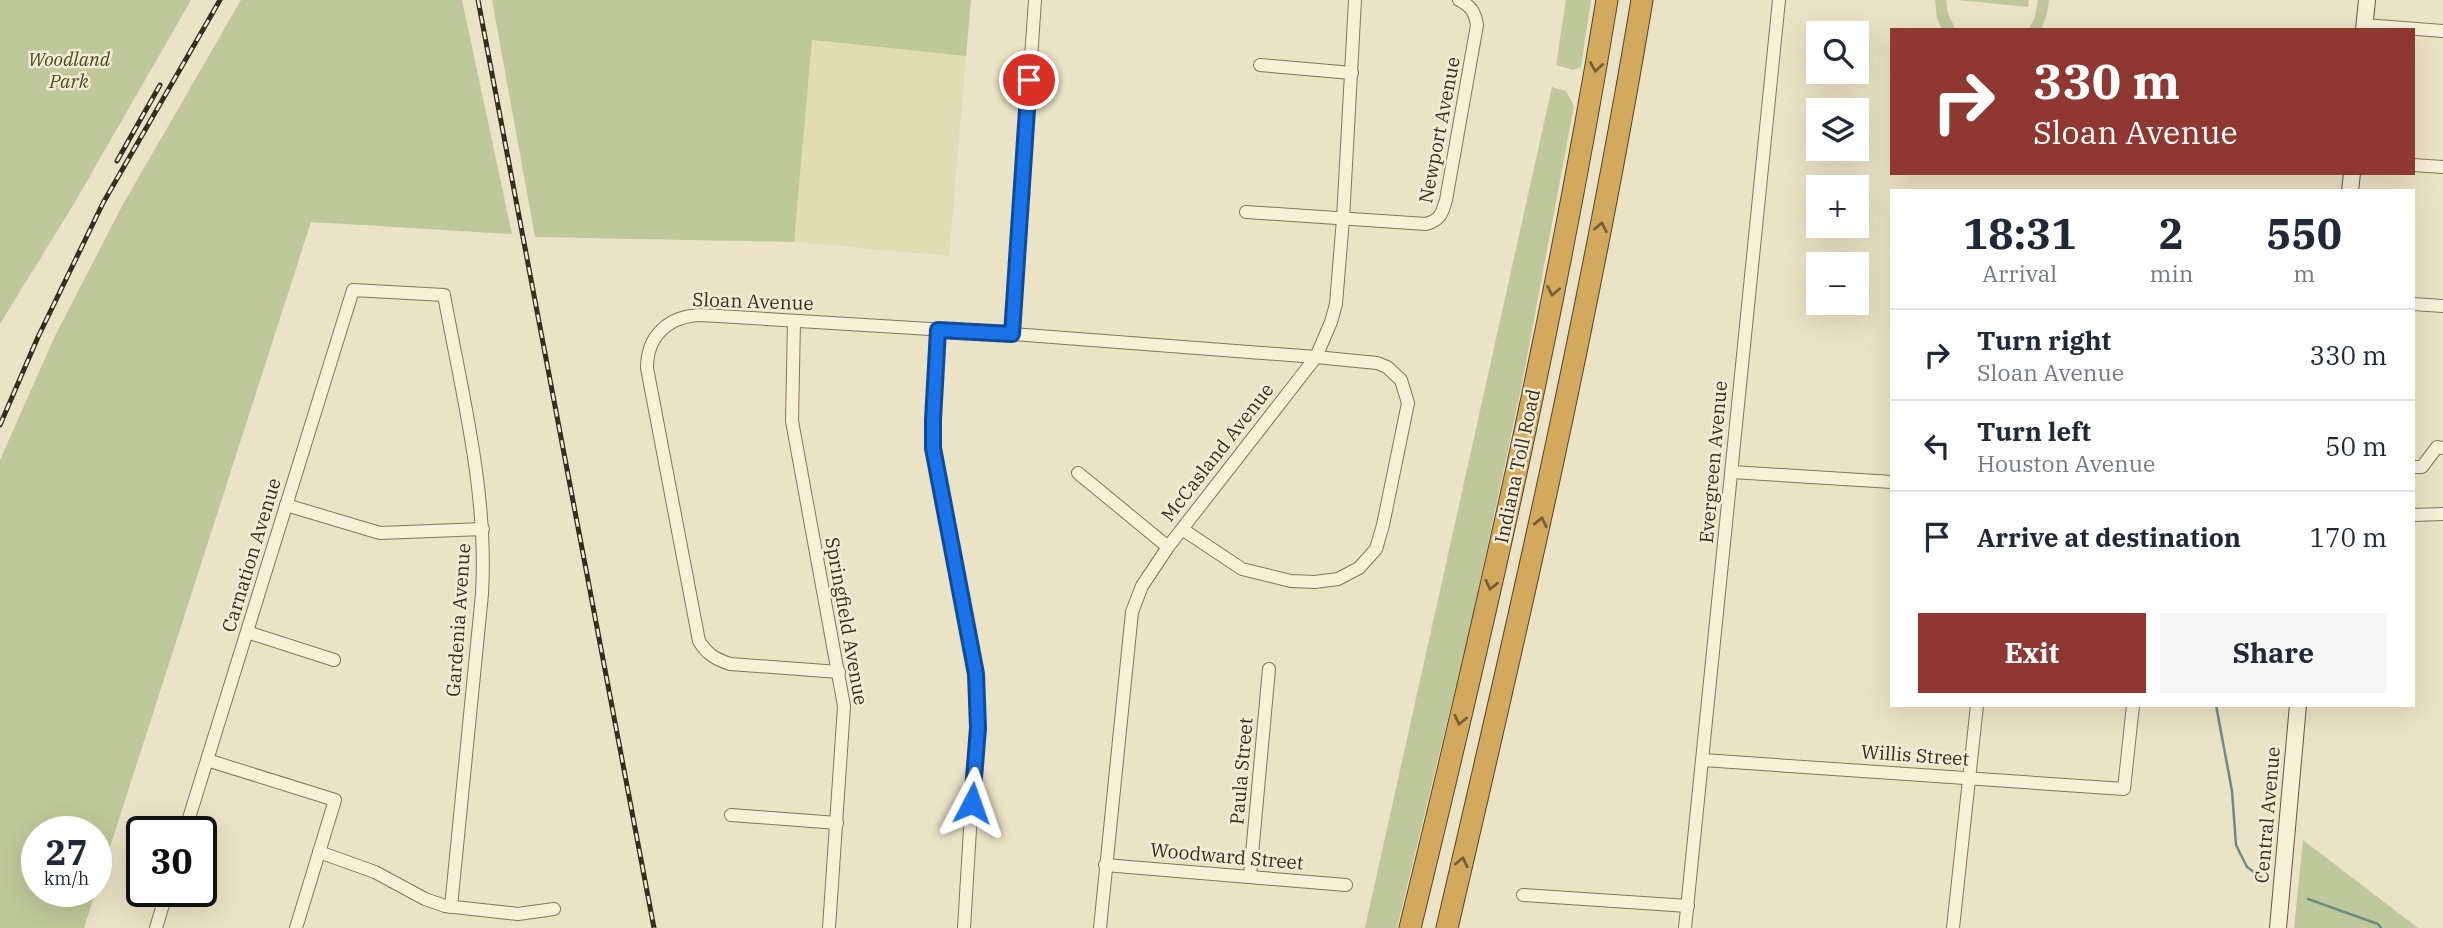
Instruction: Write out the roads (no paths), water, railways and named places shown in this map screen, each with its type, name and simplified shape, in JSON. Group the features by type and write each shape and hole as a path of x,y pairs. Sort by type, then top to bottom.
{"highway":[{"name":"Indiana Toll Road","path":"1410,928 1493,578 1535,384 1607,0"},
{"name":"Indiana Toll Road","path":"1447,928 1569,393 1642,0"}],"main road":[{"path":"2364,27 2367,0"},
{"name":"Central Avenue","path":"2278,928 2298,707"}],"street":[{"path":"1012,334 1035,0"},
{"name":"McCasland Avenue","path":"1100,928 1132,612 1142,586 1168,547 1316,357 1336,304 1355,0"},
{"name":"Newport Avenue","path":"1245,212 1426,224 1436,221 1442,215 1476,36 1476,15 1459,0"},
{"name":"Evergreen Avenue","path":"1685,928 1779,0"},
{"path":"2364,27 2384,28"},
{"path":"2415,30 2443,31"},
{"path":"1260,65 1352,73"},
{"path":"2415,165 2443,167"},
{"name":"Carnation Avenue","path":"190,816 353,290 444,295"},
{"name":"Gardenia Avenue","path":"444,295 478,485 483,529 482,594 451,907"},
{"path":"2415,304 2443,306"},
{"name":"Sloan Avenue","path":"839,672 730,664 706,652 699,641 647,368 651,343 659,331 670,322 687,316 794,321 1316,357 1377,363 1401,380 1407,395 1407,411 1376,549 1359,568 1338,579 1292,581 1242,569 1182,529"},
{"name":"Springfield Avenue","path":"794,321 792,421 844,706 829,928"},
{"path":"938,330 933,448 976,674 978,697 964,928"},
{"path":"2415,467 2423,467 2437,447 2443,448"},
{"path":"1078,472 1168,547"},
{"path":"1732,472 1890,482"},
{"path":"286,505 380,533 483,529"},
{"path":"2415,515 2443,514"},
{"path":"247,632 334,660"},
{"name":"Paula Street","path":"1251,876 1269,669"},
{"path":"1953,928 1977,707"},
{"name":"Willis Street","path":"1703,760 2124,789 2133,707"},
{"path":"207,760 335,800 296,928"},
{"path":"731,815 837,823"},
{"path":"319,852 364,867 425,899 451,907 519,914 554,909"},
{"name":"Woodward Street","path":"1105,865 1346,885"},
{"path":"1523,895 1688,906"},
{"path":"156,928 162,907"}],"waterway":[{"path":"2216,707 2232,791 2236,845 2247,867 2261,877"},
{"path":"2308,899 2378,924 2381,928"}],"railway":[{"path":"0,425 38,337 103,203 220,0"},
{"path":"478,0 654,928"},
{"path":"117,161 160,85"}],"park label":[{"name":"Woodland Park","path":"69,70"}]}
